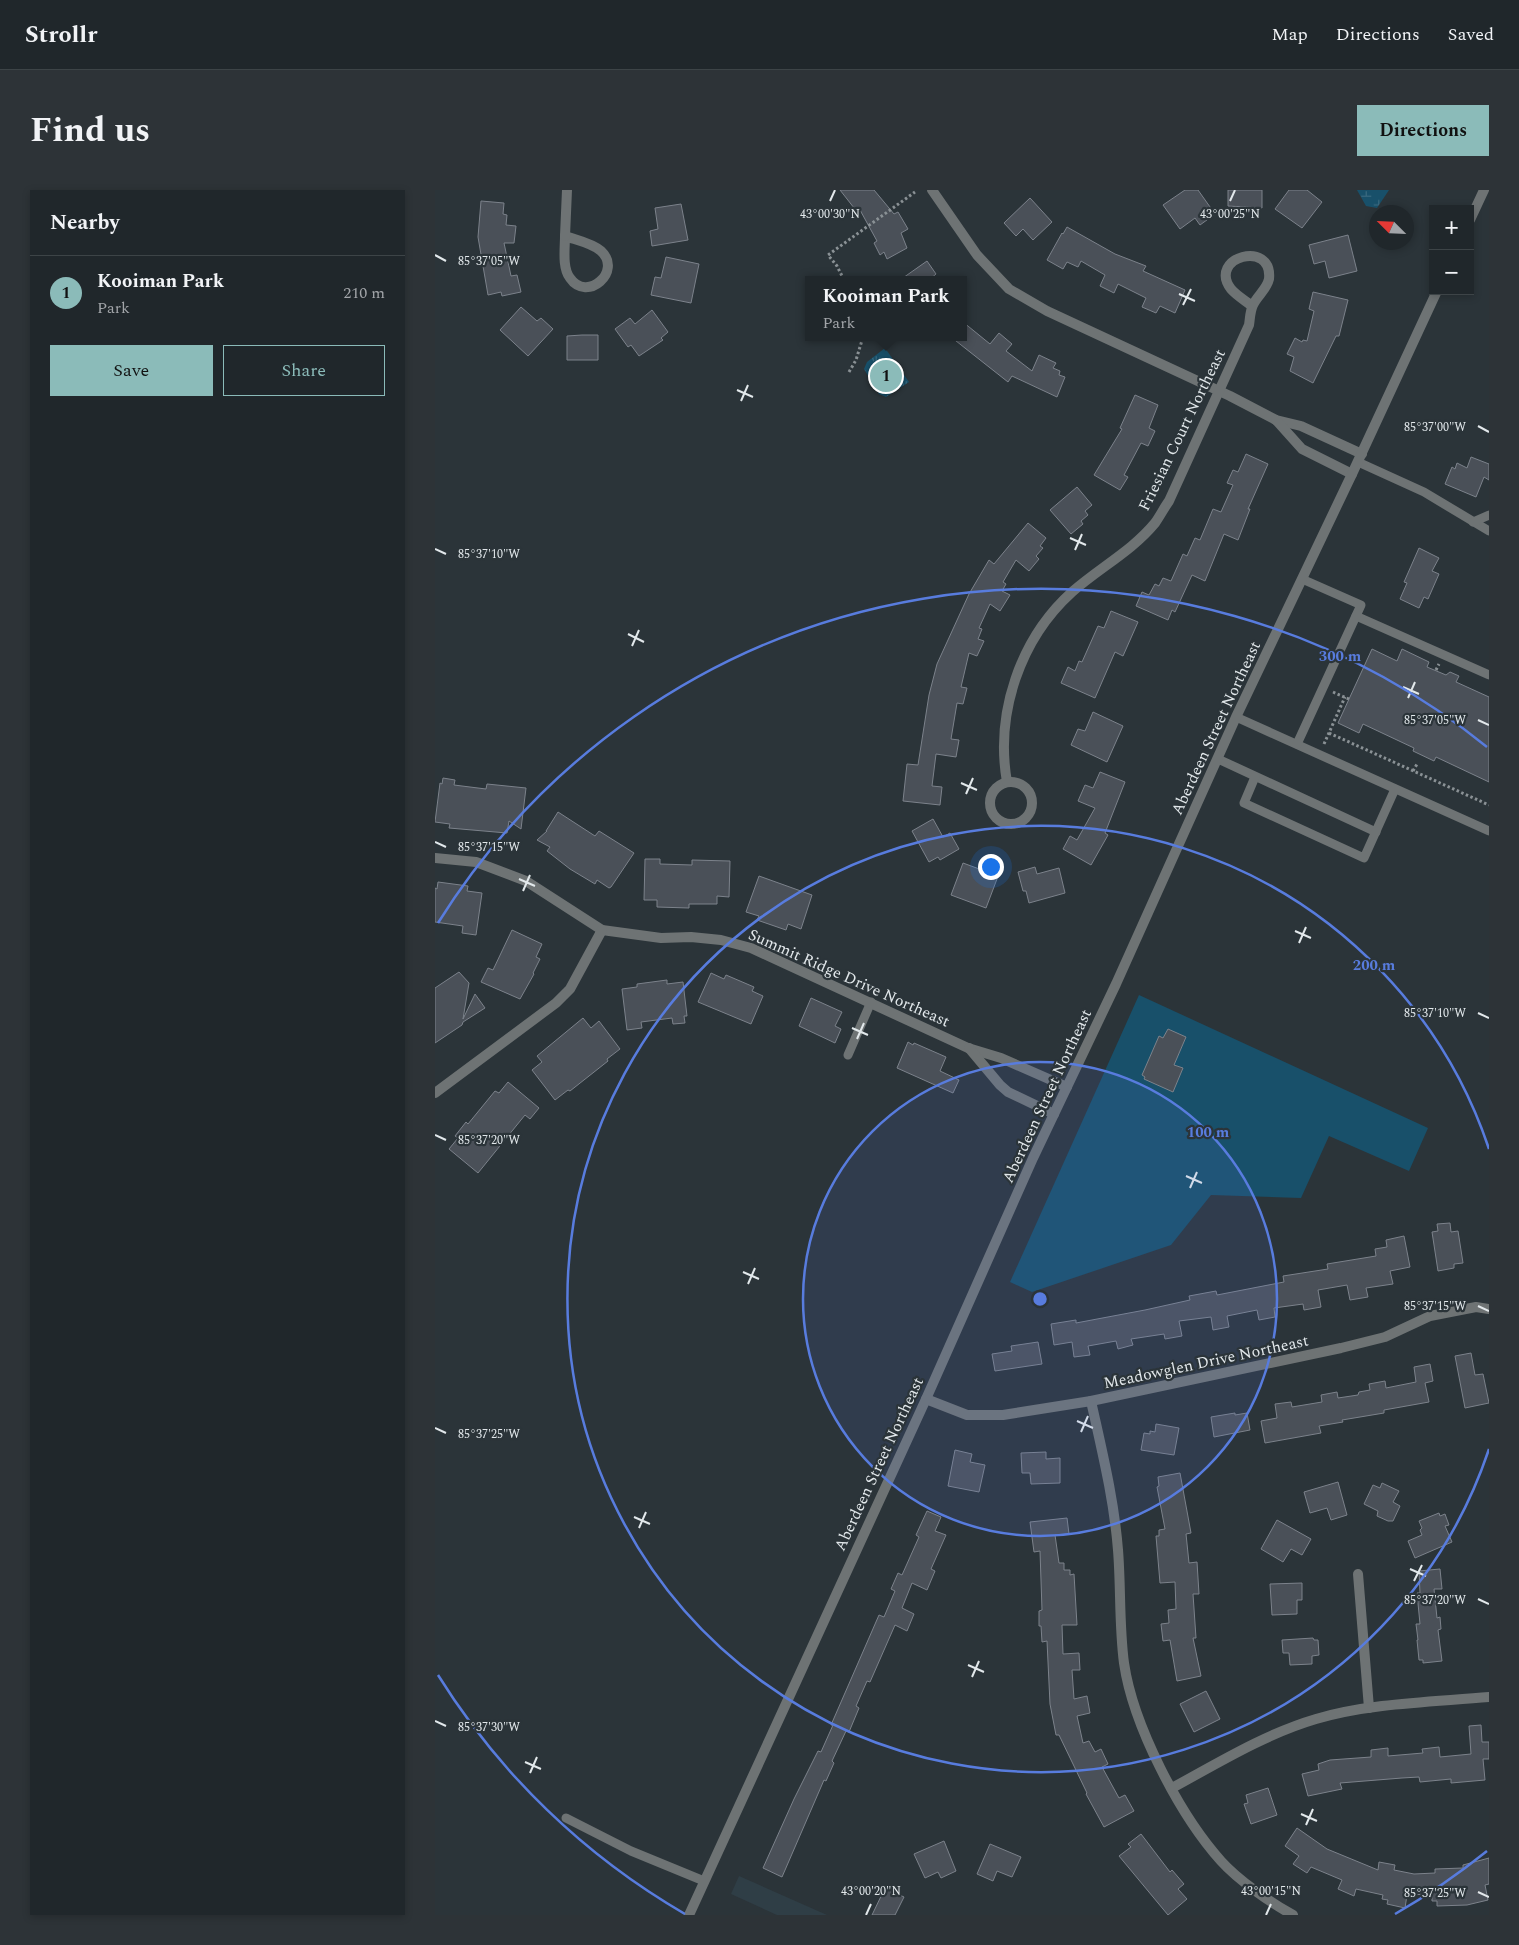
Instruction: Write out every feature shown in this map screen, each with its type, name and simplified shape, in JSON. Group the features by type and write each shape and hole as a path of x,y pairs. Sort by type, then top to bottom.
{"street":[{"path":"565,236 596,247 606,257 607,271 605,278 600,283 587,288 575,284 570,279 566,266 565,236 567,190"},
{"path":"932,190 977,255 1009,289 1047,311 1220,391 1277,420 1301,426 1360,458"},
{"path":"1474,211 1484,190"},
{"name":"Friesian Court Northeast","path":"1007,782 1003,759 1007,707 1022,662 1044,622 1072,592 1137,542 1155,522 1169,500 1249,324 1252,306 1267,284 1268,271 1260,259 1247,255 1240,257 1230,265 1227,278 1232,290 1252,306"},
{"name":"Aberdeen Street Northeast","path":"689,1915 926,1400 1054,1114 1116,984 1236,717 1353,474 1435,295"},
{"path":"1277,420 1302,448 1353,474"},
{"path":"1007,782 1020,783 1032,798 1031,812 1022,822 1015,824 1001,822 991,811 991,796 994,790 1007,782"},
{"name":"Summit Ridge Drive Northeast","path":"435,858 476,862 526,881 602,930 661,938 691,937 721,940 759,951 968,1048 1001,1058 1067,1087"},
{"path":"435,1093 557,1003 575,981 602,930"},
{"name":"Summit Ridge Drive Northeast","path":"968,1048 999,1086 1054,1114"},
{"name":"Meadowglen Drive Northeast","path":"926,1400 957,1412 979,1416 1003,1415 1091,1401 1385,1337 1430,1316 1476,1307 1489,1309"},
{"path":"1091,1401 1112,1500 1118,1550 1120,1621 1124,1664 1134,1703 1148,1741 1194,1827 1222,1863 1272,1904 1293,1915"},
{"path":"1358,1574 1369,1708"},
{"path":"1172,1788 1279,1733 1316,1719 1369,1708 1489,1697"}],"lane":[{"path":"1360,458 1425,492 1489,531"},
{"path":"1473,522 1489,514"},
{"path":"1297,744 1361,605 1302,578"},
{"path":"1356,616 1489,675"},
{"path":"1236,717 1489,831"},
{"path":"1218,759 1375,832"},
{"path":"1255,777 1244,803 1364,858 1395,789"},
{"path":"848,1055 871,1002"},
{"path":"566,1818 631,1851 704,1881"}],"path":[{"path":"842,276 828,254 915,192"},
{"path":"849,372 856,360 862,341"},
{"path":"1319,754 1347,698 1323,687"},
{"path":"1329,734 1489,805"},
{"path":"1413,771 1417,764"}],"shaded area":[{"path":"739,1876 827,1915 777,1915 731,1894"}],"green space":[{"path":"1357,190 1389,190 1379,205 1366,206"},
{"path":"885,348 909,382 886,397 879,394 864,369 867,362"},
{"path":"1139,995 1428,1128 1409,1171 1329,1136 1301,1198 1211,1195 1171,1245 1032,1292 1010,1282"}],"building":[{"path":"840,190 874,190 894,214 898,212 908,229 901,233 907,248 887,259 884,252 880,255 874,243 877,241 860,210 858,213"},
{"path":"1185,190 1198,190 1215,214 1200,225 1195,218 1180,229 1163,205"},
{"path":"1228,190 1262,190 1262,208 1228,206"},
{"path":"1289,190 1307,190 1322,202 1302,228 1275,209"},
{"path":"1030,198 1052,222 1033,240 1023,229 1016,236 1004,223"},
{"path":"481,201 504,203 503,214 507,215 506,225 516,226 514,243 504,243 511,276 517,275 521,292 502,296 501,292 488,295 478,237"},
{"path":"681,204 688,240 652,246 650,231 658,229 655,208"},
{"path":"1067,227 1115,254 1146,266 1143,271 1185,290 1175,313 1160,306 1156,313 1142,307 1146,298 1118,284 1114,293 1100,286 1105,275 1081,261 1078,267 1067,262 1063,269 1047,260"},
{"path":"1348,235 1357,271 1329,278 1325,261 1314,264 1309,245"},
{"path":"666,257 699,264 691,303 651,295 655,277 661,278"},
{"path":"927,261 936,274 934,276 906,276"},
{"path":"1313,292 1348,300 1339,336 1336,336 1313,383 1290,371 1294,357 1287,354 1295,338 1302,342 1303,340 1307,341 1314,311 1309,309"},
{"path":"521,307 537,321 541,318 553,329 528,356 500,330"},
{"path":"652,310 668,332 661,338 663,340 639,356 631,345 628,347 615,329 630,318 635,324"},
{"path":"967,325 990,344 999,333 1012,344 1006,351 1032,371 1039,355 1056,363 1053,368 1060,371 1059,375 1065,377 1057,397 1012,376 1008,382 956,341 967,341"},
{"path":"598,335 598,360 567,360 567,336"},
{"path":"1135,395 1158,405 1149,428 1155,431 1148,446 1141,443 1124,475 1128,477 1120,490 1094,475 1122,429 1120,428"},
{"path":"1246,454 1268,464 1248,509 1250,509 1238,540 1224,534 1205,581 1192,575 1175,612 1172,610 1168,620 1136,606 1142,592 1149,595 1155,584 1159,586 1163,578 1171,581 1183,554 1187,556 1195,538 1200,540 1213,509 1221,512 1233,485 1227,483 1233,470 1238,472"},
{"path":"1471,457 1489,464 1489,480 1484,477 1476,497 1445,484 1452,467 1455,469 1457,463 1467,468"},
{"path":"1077,487 1092,505 1085,511 1088,515 1081,521 1083,524 1071,534 1050,510"},
{"path":"1028,523 1046,538 1040,546 1043,548 1036,556 1039,559 1029,571 1016,560 1003,582 1006,584 1002,591 1010,595 1000,611 990,604 979,628 982,629 978,639 984,641 977,656 969,653 961,687 967,688 963,704 957,703 951,739 959,740 956,757 936,754 932,786 942,787 940,805 903,801 907,764 918,765 929,695 937,664 969,594 989,560 994,564"},
{"path":"1419,548 1439,558 1432,571 1439,574 1428,599 1424,597 1419,608 1400,599 1407,583 1404,582"},
{"path":"1111,611 1138,622 1123,656 1115,652 1095,698 1061,683 1068,667 1075,671 1079,661 1082,662 1098,626 1104,628"},
{"path":"1372,649 1397,661 1402,649 1429,662 1427,667 1446,675 1450,672 1459,676 1456,682 1489,697 1489,782 1436,757 1434,761 1413,751 1414,748 1363,724 1359,733 1338,723"},
{"path":"1093,712 1123,726 1107,762 1071,745 1078,729 1085,731"},
{"path":"1100,772 1125,782 1105,833 1108,835 1091,865 1063,849 1070,836 1077,840 1095,808 1078,801 1085,785 1093,788"},
{"path":"443,778 455,780 454,785 486,789 487,784 526,788 521,829 509,821 507,833 449,828 450,824 435,822 440,783 442,784"},
{"path":"558,812 595,836 599,831 634,853 611,887 609,888 597,880 595,884 570,869 547,851 550,847 537,840 547,831"},
{"path":"933,819 943,837 950,833 959,849 940,860 938,857 929,862 912,831"},
{"path":"645,859 660,859 660,864 692,865 692,860 730,861 729,897 717,896 717,904 689,904 689,908 657,907 657,900 644,900"},
{"path":"963,863 982,870 984,865 1000,871 986,908 951,895"},
{"path":"1035,867 1037,874 1059,868 1065,893 1029,903 1026,891 1023,891 1018,872"},
{"path":"759,876 812,895 801,929 788,924 786,930 757,920 759,916 746,912"},
{"path":"438,882 468,886 467,891 482,893 476,935 462,933 463,926 435,922 435,888 437,889"},
{"path":"512,930 542,944 536,957 540,959 534,974 520,999 481,982 488,968 493,970"},
{"path":"459,972 469,983 463,1019 475,994 485,1008 435,1043 435,988"},
{"path":"711,973 724,979 726,975 754,987 752,991 763,996 751,1024 698,1002"},
{"path":"667,980 667,984 683,982 687,1016 684,1016 685,1023 673,1024 672,1018 641,1022 642,1028 627,1030 622,989 637,987 637,984"},
{"path":"811,998 842,1012 835,1026 841,1029 835,1043 799,1026"},
{"path":"583,1018 591,1028 599,1021 620,1049 570,1091 568,1090 555,1100 532,1070 542,1062 537,1056"},
{"path":"1168,1029 1186,1037 1174,1065 1183,1068 1173,1092 1144,1079 1145,1077 1142,1075 1159,1036 1163,1038"},
{"path":"908,1042 946,1057 940,1071 959,1080 953,1093 897,1068"},
{"path":"508,1082 539,1108 530,1119 525,1115 478,1173 449,1149 458,1138 455,1136 466,1122 468,1124 495,1091 499,1093"},
{"path":"1450,1223 1451,1232 1458,1231 1463,1263 1454,1264 1454,1268 1438,1271 1432,1232 1438,1231 1437,1224"},
{"path":"1404,1236 1410,1267 1390,1271 1393,1284 1366,1288 1368,1297 1350,1300 1347,1285 1318,1290 1321,1307 1304,1310 1303,1304 1274,1308 1275,1317 1259,1320 1257,1310 1227,1316 1229,1327 1213,1330 1211,1317 1179,1321 1182,1336 1165,1339 1164,1334 1131,1339 1133,1345 1118,1349 1116,1341 1088,1346 1090,1355 1074,1357 1072,1342 1054,1345 1051,1324 1076,1320 1076,1323 1190,1300 1189,1296 1216,1291 1217,1295 1284,1282 1283,1276 1328,1269 1327,1264 1376,1256 1375,1249 1387,1247 1386,1240"},
{"path":"1038,1342 1042,1364 995,1371 992,1354 1012,1351 1011,1346"},
{"path":"1471,1353 1475,1375 1483,1374 1489,1403 1465,1408 1455,1356"},
{"path":"1430,1364 1433,1381 1425,1383 1429,1402 1384,1410 1384,1413 1319,1426 1321,1433 1265,1443 1261,1421 1277,1418 1275,1404 1291,1402 1292,1407 1322,1402 1321,1395 1337,1392 1338,1398 1358,1395 1359,1392 1370,1390 1369,1384 1385,1381 1386,1388 1416,1382 1414,1367"},
{"path":"1235,1413 1235,1415 1247,1413 1250,1430 1214,1437 1211,1417"},
{"path":"1156,1424 1179,1428 1174,1455 1141,1450 1144,1433 1150,1434 1150,1431 1155,1432"},
{"path":"955,1450 972,1454 970,1462 985,1465 979,1492 948,1486"},
{"path":"1046,1452 1046,1459 1060,1458 1060,1483 1031,1484 1030,1473 1022,1473 1021,1453"},
{"path":"1180,1473 1191,1533 1186,1534 1189,1563 1197,1562 1199,1594 1193,1594 1196,1638 1193,1638 1201,1676 1177,1681 1170,1640 1163,1641 1161,1624 1169,1623 1168,1610 1176,1609 1175,1582 1160,1583 1156,1536 1159,1536 1159,1530 1165,1529 1157,1487 1159,1486 1158,1477"},
{"path":"1338,1482 1347,1515 1331,1520 1327,1508 1310,1513 1304,1492"},
{"path":"1382,1483 1399,1491 1393,1502 1400,1506 1393,1521 1377,1516 1378,1511 1364,1504 1373,1485 1380,1488"},
{"path":"927,1511 941,1517 935,1531 946,1535 931,1569 935,1571 927,1590 912,1583 902,1608 914,1614 907,1631 895,1625 870,1682 867,1681 856,1706 859,1708 849,1732 846,1731 832,1761 834,1763 826,1781 824,1780 782,1877 763,1868 818,1751 821,1752 879,1615 884,1617 895,1591 891,1589 898,1573 902,1575 919,1537 916,1535"},
{"path":"1439,1513 1440,1516 1445,1514 1449,1525 1445,1526 1452,1542 1415,1558 1408,1541 1422,1535 1419,1521"},
{"path":"1067,1518 1069,1534 1055,1535 1059,1563 1064,1563 1064,1570 1070,1570 1070,1575 1074,1574 1077,1625 1062,1625 1063,1654 1079,1653 1080,1670 1072,1670 1074,1699 1087,1696 1090,1713 1077,1716 1083,1743 1089,1741 1095,1752 1101,1749 1108,1764 1102,1767 1119,1798 1125,1795 1134,1811 1104,1827 1086,1794 1059,1735 1056,1735 1050,1704 1047,1641 1042,1642 1041,1626 1039,1626 1039,1611 1042,1610 1040,1551 1034,1552 1030,1522"},
{"path":"1277,1520 1311,1539 1302,1555 1291,1549 1283,1562 1261,1549"},
{"path":"1440,1569 1442,1589 1434,1589 1437,1618 1440,1617 1441,1629 1438,1630 1442,1661 1423,1663 1423,1660 1419,1660 1416,1624 1420,1624 1417,1593 1420,1593 1419,1571"},
{"path":"1302,1583 1302,1600 1297,1600 1297,1614 1272,1615 1270,1584"},
{"path":"1313,1638 1318,1640 1319,1655 1312,1656 1312,1664 1290,1665 1289,1653 1283,1653 1282,1640"},
{"path":"1206,1691 1220,1719 1194,1732 1180,1704"},
{"path":"1481,1725 1482,1742 1489,1742 1489,1759 1483,1759 1485,1780 1451,1783 1451,1779 1420,1782 1419,1777 1340,1783 1342,1789 1308,1796 1302,1774 1319,1770 1318,1764 1330,1760 1371,1757 1371,1750 1388,1748 1388,1756 1423,1753 1422,1749 1439,1747 1440,1757 1471,1754 1469,1726"},
{"path":"1268,1788 1277,1815 1251,1824 1244,1804 1248,1803 1246,1795"},
{"path":"1297,1828 1327,1849 1378,1870 1379,1862 1395,1865 1394,1870 1414,1874 1435,1873 1435,1869 1463,1868 1463,1865 1489,1858 1489,1884 1485,1885 1488,1900 1467,1905 1437,1906 1437,1901 1432,1901 1432,1894 1407,1895 1405,1908 1387,1904 1388,1900 1382,1899 1383,1895 1356,1889 1354,1896 1338,1889 1342,1880 1311,1867 1307,1873 1293,1864 1299,1856 1285,1846"},
{"path":"1141,1834 1170,1872 1172,1870 1184,1884 1178,1889 1187,1899 1168,1915 1119,1856 1131,1847 1128,1844"},
{"path":"944,1841 956,1871 941,1878 938,1872 925,1878 914,1854"},
{"path":"990,1844 1021,1857 1012,1877 997,1871 993,1881 977,1874"},
{"path":"885,1888 904,1897 895,1915 872,1915"}],"place":[{"name":"Kooiman Park","path":"886,376"}]}
